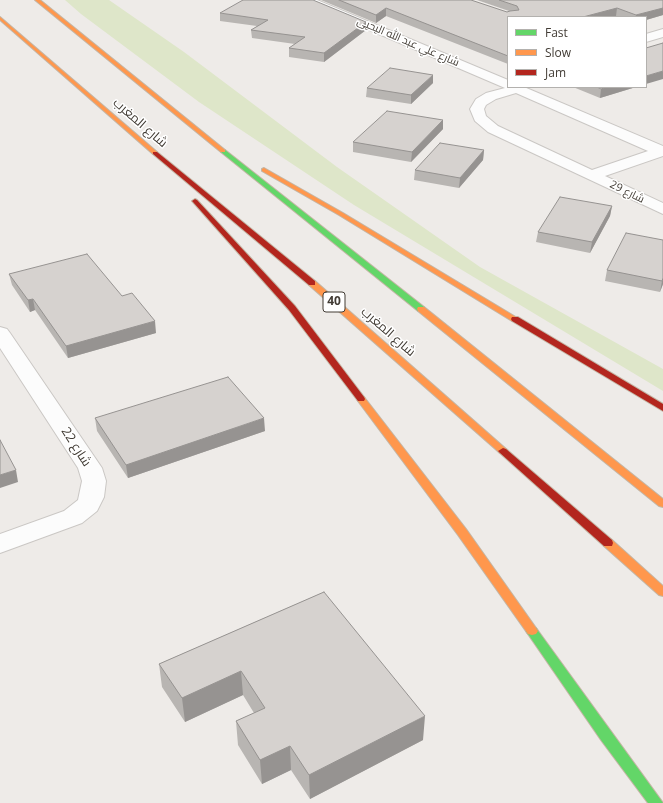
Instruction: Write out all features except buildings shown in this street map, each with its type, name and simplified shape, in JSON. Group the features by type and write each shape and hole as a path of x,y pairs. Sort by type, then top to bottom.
{"highway":[{"path":"37,0 663,504"},
{"path":"41,0 54,14"},
{"name":"شارع المغرب","path":"1,19 142,142 324,293 663,592"},
{"path":"208,139 341,214 663,408"},
{"path":"142,142 292,308 462,532 606,736 656,803"},
{"path":"606,736 634,790"}],"street":[{"name":"شارع علي عبد الله اليحيى","path":"308,0 507,84"},
{"path":"647,38 663,33"},
{"path":"511,88 481,102 477,109 480,118 493,128 591,175 662,151"},
{"name":"شارع علي عبد الله اليحيى","path":"515,88 662,151"},
{"name":"شارع 29","path":"591,175 663,209"},
{"name":"شارع 22","path":"0,333 90,468 94,481 92,496 88,505 76,515 0,544"}],"green space":[{"path":"65,0 109,0 184,52 337,167 480,267 663,369 663,391 354,205 199,102 81,14"}],"traffic: fast":[{"path":"223,151 421,309"},
{"path":"532,631 606,736 656,803"}],"traffic: slow":[{"path":"37,0 223,151"},
{"path":"0,18 155,153"},
{"path":"264,170 341,214 515,319"},
{"path":"312,283 503,451"},
{"path":"421,309 663,504"},
{"path":"361,399 462,532 532,631"},
{"path":"608,543 663,592"}],"traffic: jam":[{"path":"155,153 312,283"},
{"path":"195,201 292,308 361,399"},
{"path":"515,319 663,408"},
{"path":"503,451 608,543"}]}
